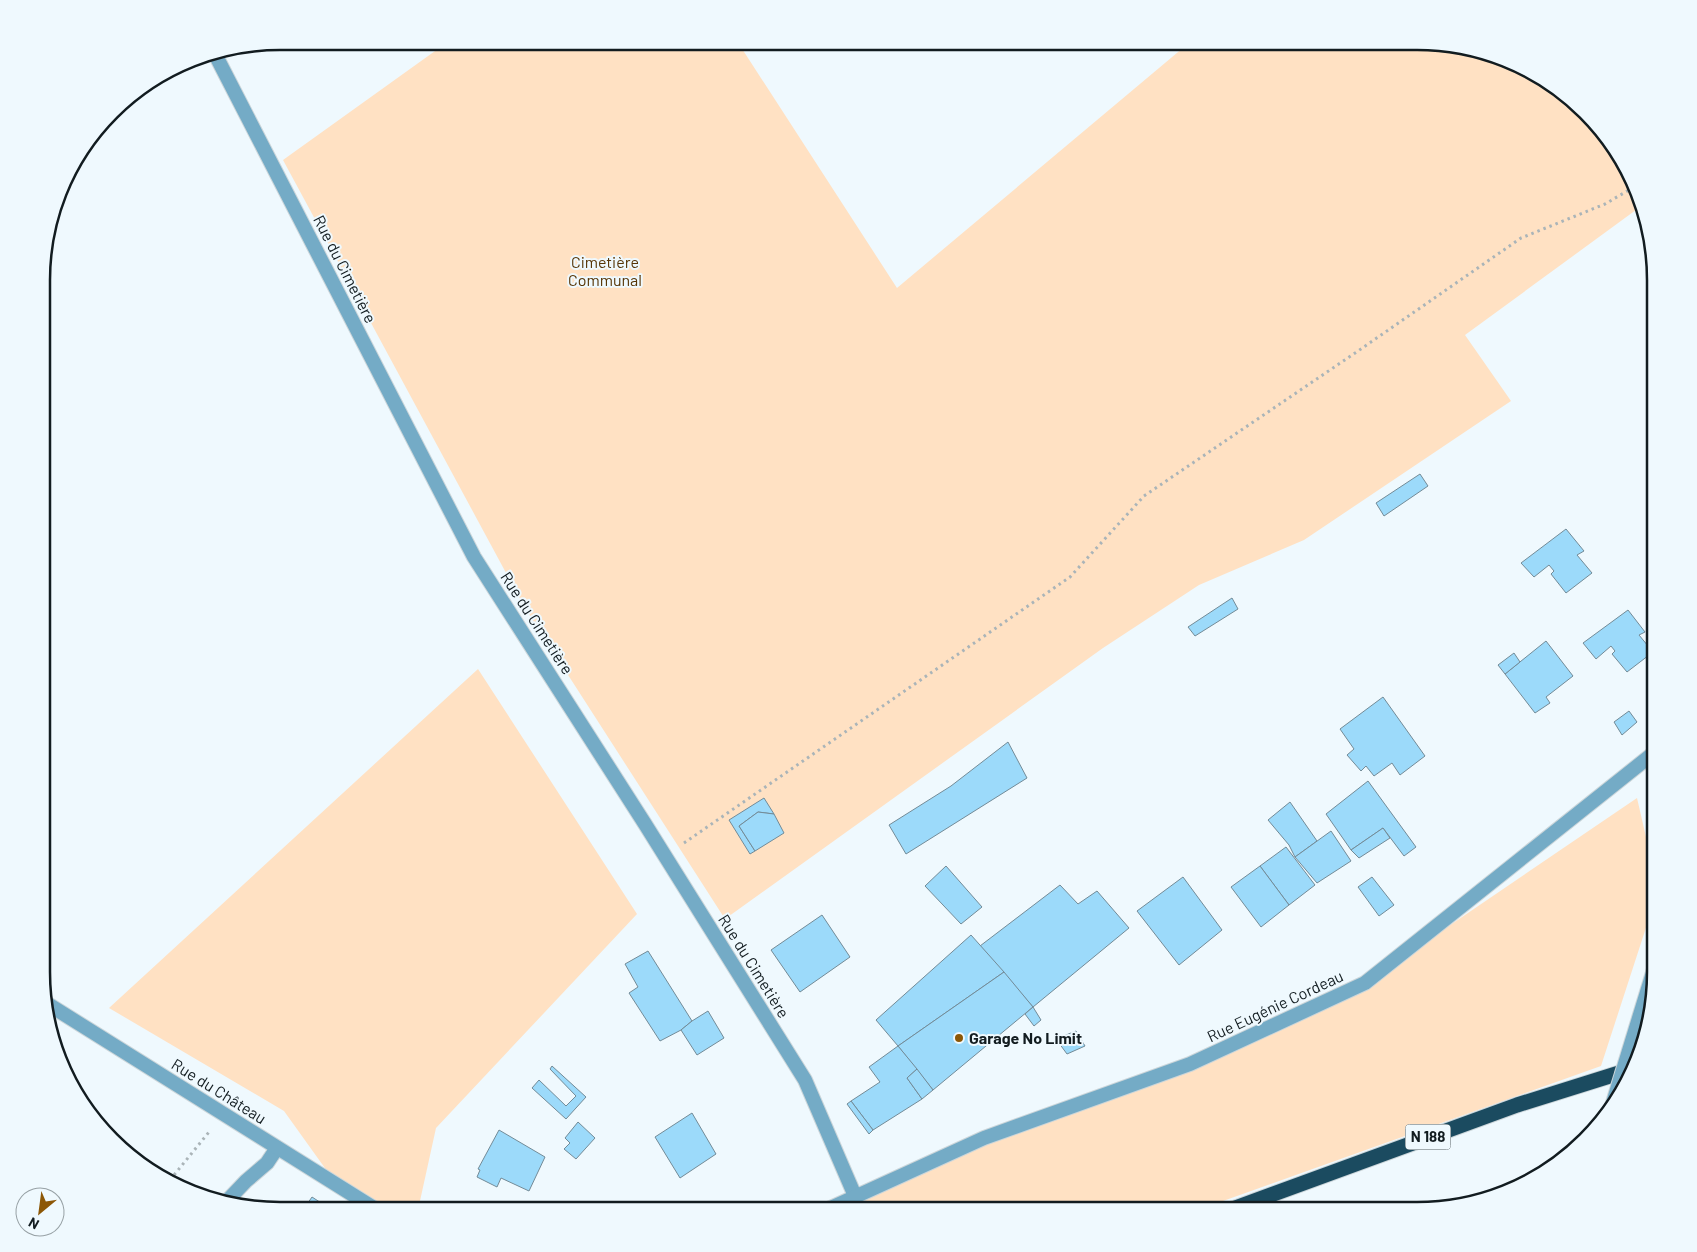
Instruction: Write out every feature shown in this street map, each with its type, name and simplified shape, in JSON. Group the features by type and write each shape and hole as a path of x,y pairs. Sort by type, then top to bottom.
{"highway":[{"name":"N 188","path":"1251,1202 1517,1105 1624,1071"}],"street":[{"name":"Rue du Cimetière","path":"218,59 474,557 665,856 804,1080 855,1196"},
{"name":"Rue Eugénie Cordeau","path":"855,1196 984,1138 1190,1064 1365,983 1647,758"},
{"path":"1620,1079 1646,996"},
{"name":"Rue du Château","path":"53,1007 364,1202"},
{"path":"231,1197 246,1180 267,1163 278,1148"},
{"path":"843,1202 855,1196"}],"path":[{"path":"665,856 1070,577 1144,496 1521,238 1602,206 1628,190"},
{"path":"174,1176 224,1115"}],"green space":[{"name":"Cimetière Communal","path":"436,50 743,50 897,288 1180,50 1432,50 1462,54 1491,62 1532,81 1569,107 1590,128 1608,152 1623,178 1636,210 1465,335 1511,401 1304,540 1199,585 1103,648 725,919 525,608 283,160"},
{"path":"478,669 637,914 436,1128 420,1202 349,1202 284,1111 109,1008"},
{"path":"1637,798 1647,841 1647,925 1601,1066 1220,1202 847,1202 965,1146 1190,1064 1365,983"}],"building":[{"path":"1420,474 1428,486 1384,516 1376,503"},
{"path":"1566,529 1584,551 1577,555 1592,573 1566,593 1551,574 1554,571 1549,565 1534,577 1521,563"},
{"path":"1232,598 1238,609 1195,636 1188,627"},
{"path":"1628,610 1645,632 1639,635 1647,645 1647,657 1627,672 1612,654 1615,651 1611,646 1596,659 1583,643"},
{"path":"1546,641 1573,676 1546,697 1550,703 1535,713 1505,674"},
{"path":"1514,653 1520,662 1505,674 1498,665"},
{"path":"1383,697 1425,756 1400,775 1392,763 1374,776 1366,766 1361,771 1347,755 1354,749 1340,729"},
{"path":"1629,711 1637,722 1622,735 1614,722"},
{"path":"1008,742 1027,778 906,854 889,825 951,786"},
{"path":"1368,781 1416,847 1404,856 1383,828 1351,850 1326,814"},
{"path":"764,798 774,814 758,812 739,826 755,851 750,854 729,820"},
{"path":"1290,802 1317,841 1295,857 1289,845 1268,820"},
{"path":"758,812 774,814 784,833 755,851 739,826"},
{"path":"1383,828 1390,838 1359,858 1351,850"},
{"path":"1331,831 1351,861 1317,883 1295,857"},
{"path":"1286,847 1315,885 1289,905 1260,866"},
{"path":"946,866 982,907 961,924 925,886"},
{"path":"1260,866 1289,905 1261,927 1231,887"},
{"path":"1183,877 1222,930 1179,965 1137,911"},
{"path":"1372,877 1394,905 1379,916 1358,887"},
{"path":"1060,885 1078,904 1097,891 1129,928 1033,1007 980,946"},
{"path":"822,915 850,957 800,992 771,950"},
{"path":"971,935 1004,972 898,1046 876,1020"},
{"path":"648,951 692,1021 681,1030 660,1041 629,993 638,987 625,964"},
{"path":"1004,972 1033,1007 933,1090 898,1046"},
{"path":"1033,1007 1041,1020 1034,1026 1025,1014"},
{"path":"708,1011 724,1038 697,1055 681,1030"},
{"path":"1076,1031 1085,1046 1067,1054 1056,1039"},
{"path":"898,1046 917,1069 907,1078 922,1099 873,1130 851,1101 880,1082 869,1067"},
{"path":"552,1066 586,1097 566,1119 532,1088 539,1080 566,1106 576,1096 550,1069"},
{"path":"917,1069 933,1090 922,1099 907,1078"},
{"path":"851,1101 873,1130 869,1134 847,1104"},
{"path":"692,1113 716,1154 680,1178 655,1137"},
{"path":"578,1122 595,1138 576,1159 564,1149 570,1143 565,1138"},
{"path":"499,1130 545,1157 529,1191 501,1178 497,1187 477,1177 480,1170 478,1169"},
{"path":"312,1197 320,1202 309,1202"}],"place":[{"name":"Garage No Limit","path":"959,1038"}]}
